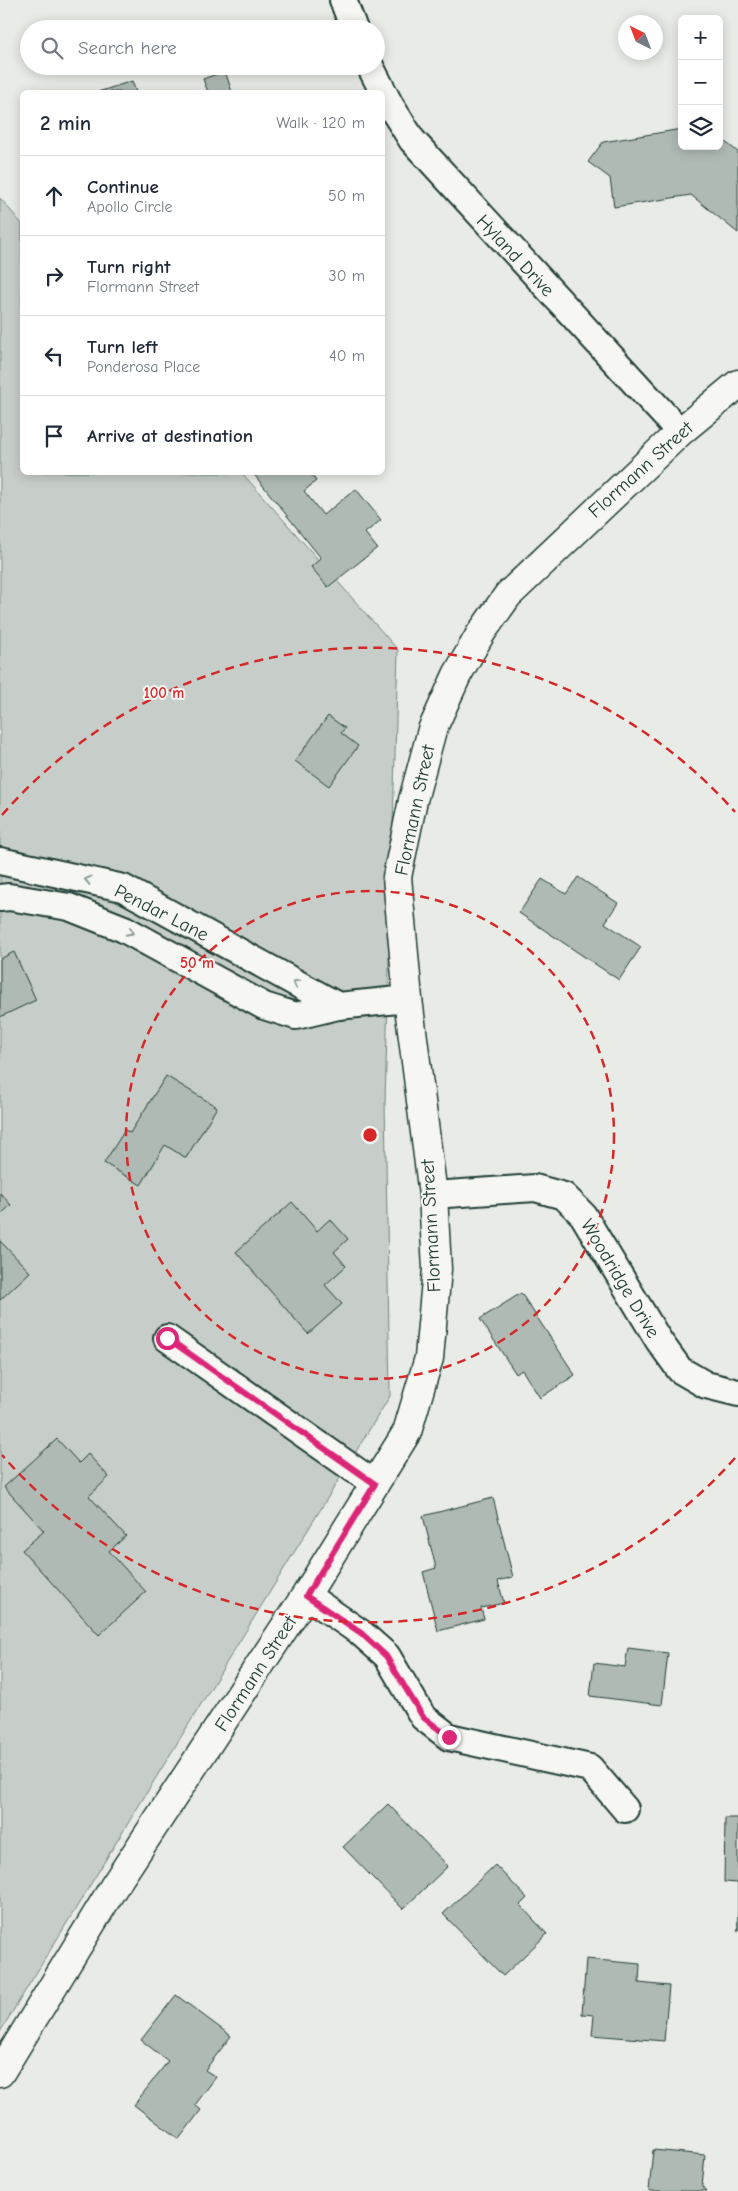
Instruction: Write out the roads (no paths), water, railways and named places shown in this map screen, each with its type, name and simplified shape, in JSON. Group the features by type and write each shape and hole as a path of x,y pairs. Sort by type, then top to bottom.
{"street":[{"path":"343,0 351,20"},
{"name":"Hyland Drive","path":"375,75 382,90"},
{"name":"Hyland Drive","path":"385,95 412,140 680,432"},
{"name":"Flormann Street","path":"0,2073 113,1888 306,1596 407,1432 429,1358 437,1269 433,1195 408,999 397,877 413,800 432,730 457,675 481,633 508,595 680,432 738,384"},
{"name":"Pendar Lane","path":"0,861 124,888 338,1006"},
{"name":"Pendar Lane","path":"0,898 9,897 69,907 124,929 264,1006 296,1016 338,1006 408,999"},
{"name":"Woodridge Drive","path":"433,1195 535,1188 564,1196 583,1215 659,1341 680,1370 706,1385 738,1393"},
{"path":"167,1338 375,1484"},
{"path":"306,1596 361,1633 386,1656 423,1717 449,1737 590,1768 625,1809"}]}
